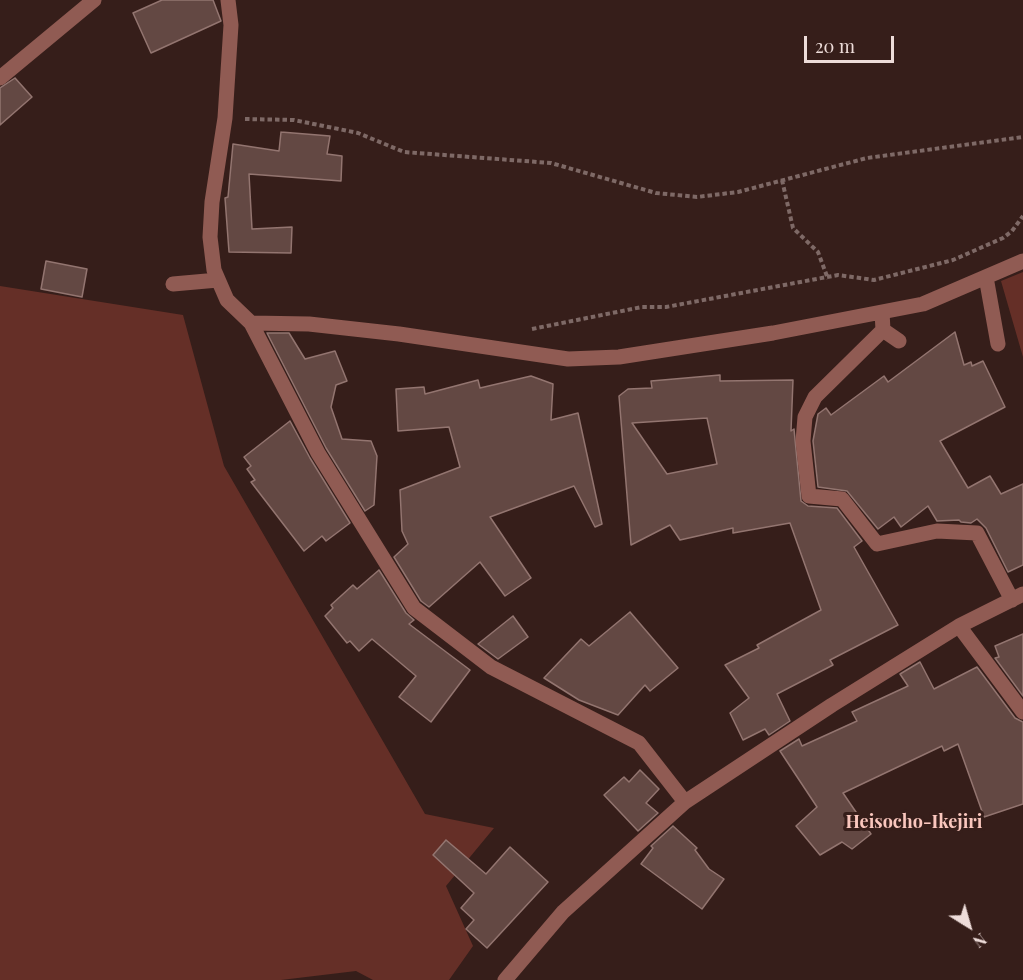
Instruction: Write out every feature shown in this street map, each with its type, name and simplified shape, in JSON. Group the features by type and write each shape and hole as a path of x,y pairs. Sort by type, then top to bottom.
{"street":[{"path":"0,78 94,0"},
{"path":"228,0 231,25 225,118 212,202 210,237 218,280 227,300 251,323 318,453 414,608 491,667 639,743 685,802"},
{"path":"251,323 309,324 399,334 568,359 619,357 773,333 923,304 1023,261"},
{"path":"986,277 998,344"},
{"path":"173,284 218,280"},
{"path":"505,980 563,912 685,802 832,705 959,626 1018,597 977,533 937,531 877,544 842,499 809,496 803,441 805,417 815,397 883,330 882,312"},
{"path":"883,330 899,341"},
{"path":"959,626 1023,712"}],"path":[{"path":"225,118 294,120 358,133 404,152 551,163 656,193 714,196 867,158 1023,137"},
{"path":"782,180 793,228 819,252 828,279"},
{"path":"531,329 642,307 666,307 828,279 838,275 874,280 953,260 1002,238 1012,231 1023,216"}],"shaded area":[{"path":"1023,272 1023,357 1001,281"},
{"path":"0,286 183,315 224,466 425,814 494,828 446,886 473,946 449,980 373,980 356,971 281,980 0,980"}],"building":[{"path":"162,0 213,0 221,21 151,53 133,13"},
{"path":"15,78 32,97 0,125 0,88"},
{"path":"281,132 330,136 327,154 342,156 341,181 249,174 252,229 292,227 291,253 229,252 225,198 228,197 233,144 279,151"},
{"path":"46,261 87,269 82,297 41,289"},
{"path":"955,332 964,365 971,362 972,366 983,361 1005,407 940,441 968,488 990,476 1001,494 1023,484 1023,565 1008,572 986,528 977,519 971,523 959,520 937,521 928,506 901,527 894,517 878,529 847,491 818,487 813,441 818,414 826,408 831,415 884,376 888,382"},
{"path":"267,333 289,333 305,359 335,351 347,381 336,385 331,407 342,439 371,441 377,456 374,505 365,511 326,448"},
{"path":"720,375 720,381 793,380 791,431 794,429 801,501 808,506 837,508 862,541 854,547 898,625 830,660 833,665 777,694 790,721 769,735 765,729 743,740 730,713 749,698 725,665 759,648 757,645 821,610 790,523 733,533 733,528 680,540 670,525 631,545 619,396 628,389 652,388 651,381","holes":["707,418 717,464 667,474 632,423"]},
{"path":"531,376 553,384 551,420 578,413 602,524 595,527 574,486 490,517 531,578 505,596 480,562 429,607 421,601 394,557 408,544 402,531 400,490 460,467 449,427 398,431 396,389 424,387 425,394 478,380 480,388"},
{"path":"290,421 350,523 326,541 322,536 304,551 251,482 255,480 247,469 251,466 244,457"},
{"path":"379,570 406,613 414,620 409,624 470,670 431,722 399,697 416,676 372,639 359,651 350,641 347,643 325,616 333,608 331,605 353,585 357,589"},
{"path":"630,612 678,668 650,691 645,685 618,715 579,700 544,678 581,639 589,646"},
{"path":"513,616 528,637 498,659 478,644"},
{"path":"1023,634 1023,696 995,658 999,657 995,646"},
{"path":"920,662 934,689 977,667 1015,718 1023,722 1023,804 984,817 958,744 944,751 942,746 843,793 871,834 852,849 842,842 820,855 796,826 817,807 780,751 799,739 802,746 857,721 852,712 908,686 900,674"},
{"path":"640,770 659,789 646,803 658,813 638,831 604,795 624,777 629,782"},
{"path":"673,826 697,848 695,850 709,869 724,879 702,909 641,864 653,848 651,846"},
{"path":"446,840 486,874 510,847 548,882 487,948 466,929 474,920 461,908 474,893 433,855"}],"district":[{"name":"Heisocho-Ikejiri","path":"914,822"}]}
